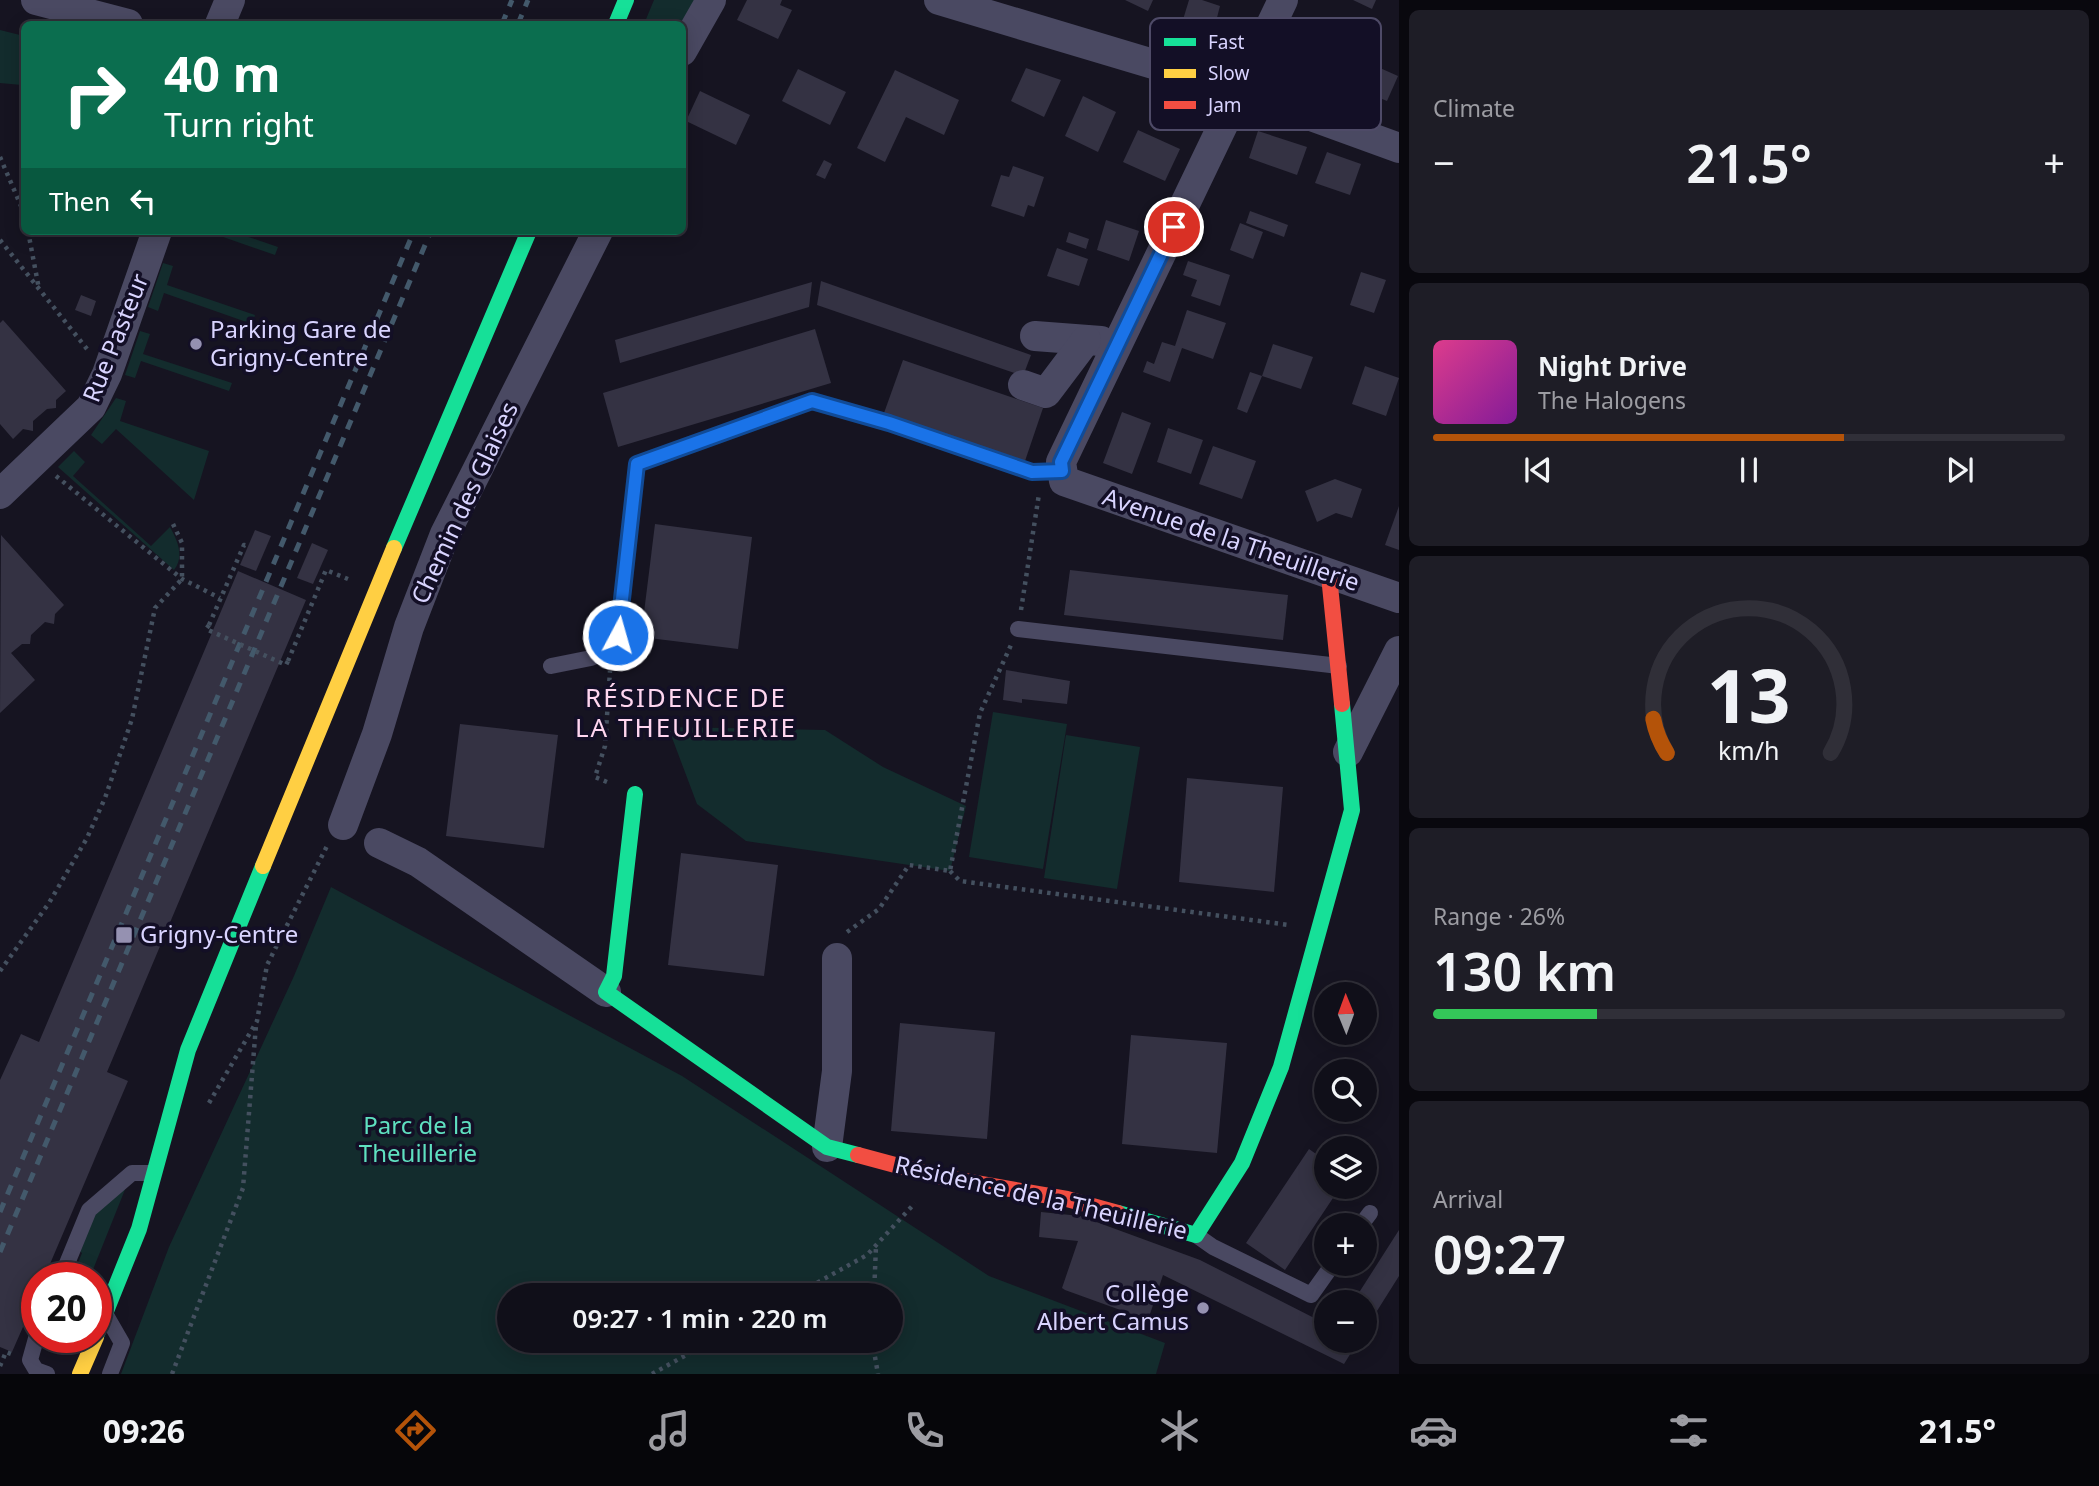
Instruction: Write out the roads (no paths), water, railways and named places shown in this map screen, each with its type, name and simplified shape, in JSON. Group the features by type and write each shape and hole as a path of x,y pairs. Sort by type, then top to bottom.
{"street":[{"path":"36,0 116,21"},
{"path":"221,21 230,0"},
{"path":"617,21 626,0"},
{"path":"686,44 711,0"},
{"path":"939,0 1150,63"},
{"path":"1274,18 1283,0"},
{"path":"1055,482 1061,462 1221,130"},
{"path":"1350,130 1399,148"},
{"name":"Rue Pasteur","path":"0,494 91,407 107,374 157,235"},
{"path":"112,1299 139,1229 188,1050 368,608 527,235"},
{"name":"Chemin des Glaises","path":"343,825 377,734 409,627 445,534 596,235"},
{"path":"1035,336 1119,343"},
{"path":"1023,385 1046,393 1086,340"},
{"name":"Avenue de la Theuillerie","path":"1055,482 1399,598"},
{"name":"Résidence de la Theuillerie","path":"379,843 418,862 827,1147 936,1176 1067,1199 1196,1235 1242,1163 1276,1079 1352,810 1329,576"},
{"path":"1348,752 1399,651"},
{"path":"606,992 614,976 635,794"},
{"path":"827,1147 837,1071 837,958"},
{"path":"80,1374 89,1353"}],"lane":[{"path":"551,666 591,658 611,649 618,635 637,464 812,401 889,423 1055,482"},
{"path":"1018,629 1339,667"},
{"path":"67,1262 89,1209 132,1173 156,1173"},
{"path":"1196,1235 1213,1247 1311,1295 1325,1276"},
{"path":"110,1374 122,1343 112,1325"},
{"path":"32,1353 30,1360 36,1370 47,1374"}],"railway":[{"path":"503,21 512,0"},
{"path":"519,21 528,0"},
{"path":"0,1212 412,235"},
{"path":"0,1252 429,235"}],"place":[{"name":"Parking Gare de Grigny-Centre","path":"196,344"},
{"name":"Grigny-Centre","path":"124,935"},
{"name":"Collège Albert Camus","path":"1203,1308"}],"district":[{"name":"RÉSIDENCE DE LA THEUILLERIE","path":"686,713"}],"park label":[{"name":"Parc de la Theuillerie","path":"418,1140"}]}
